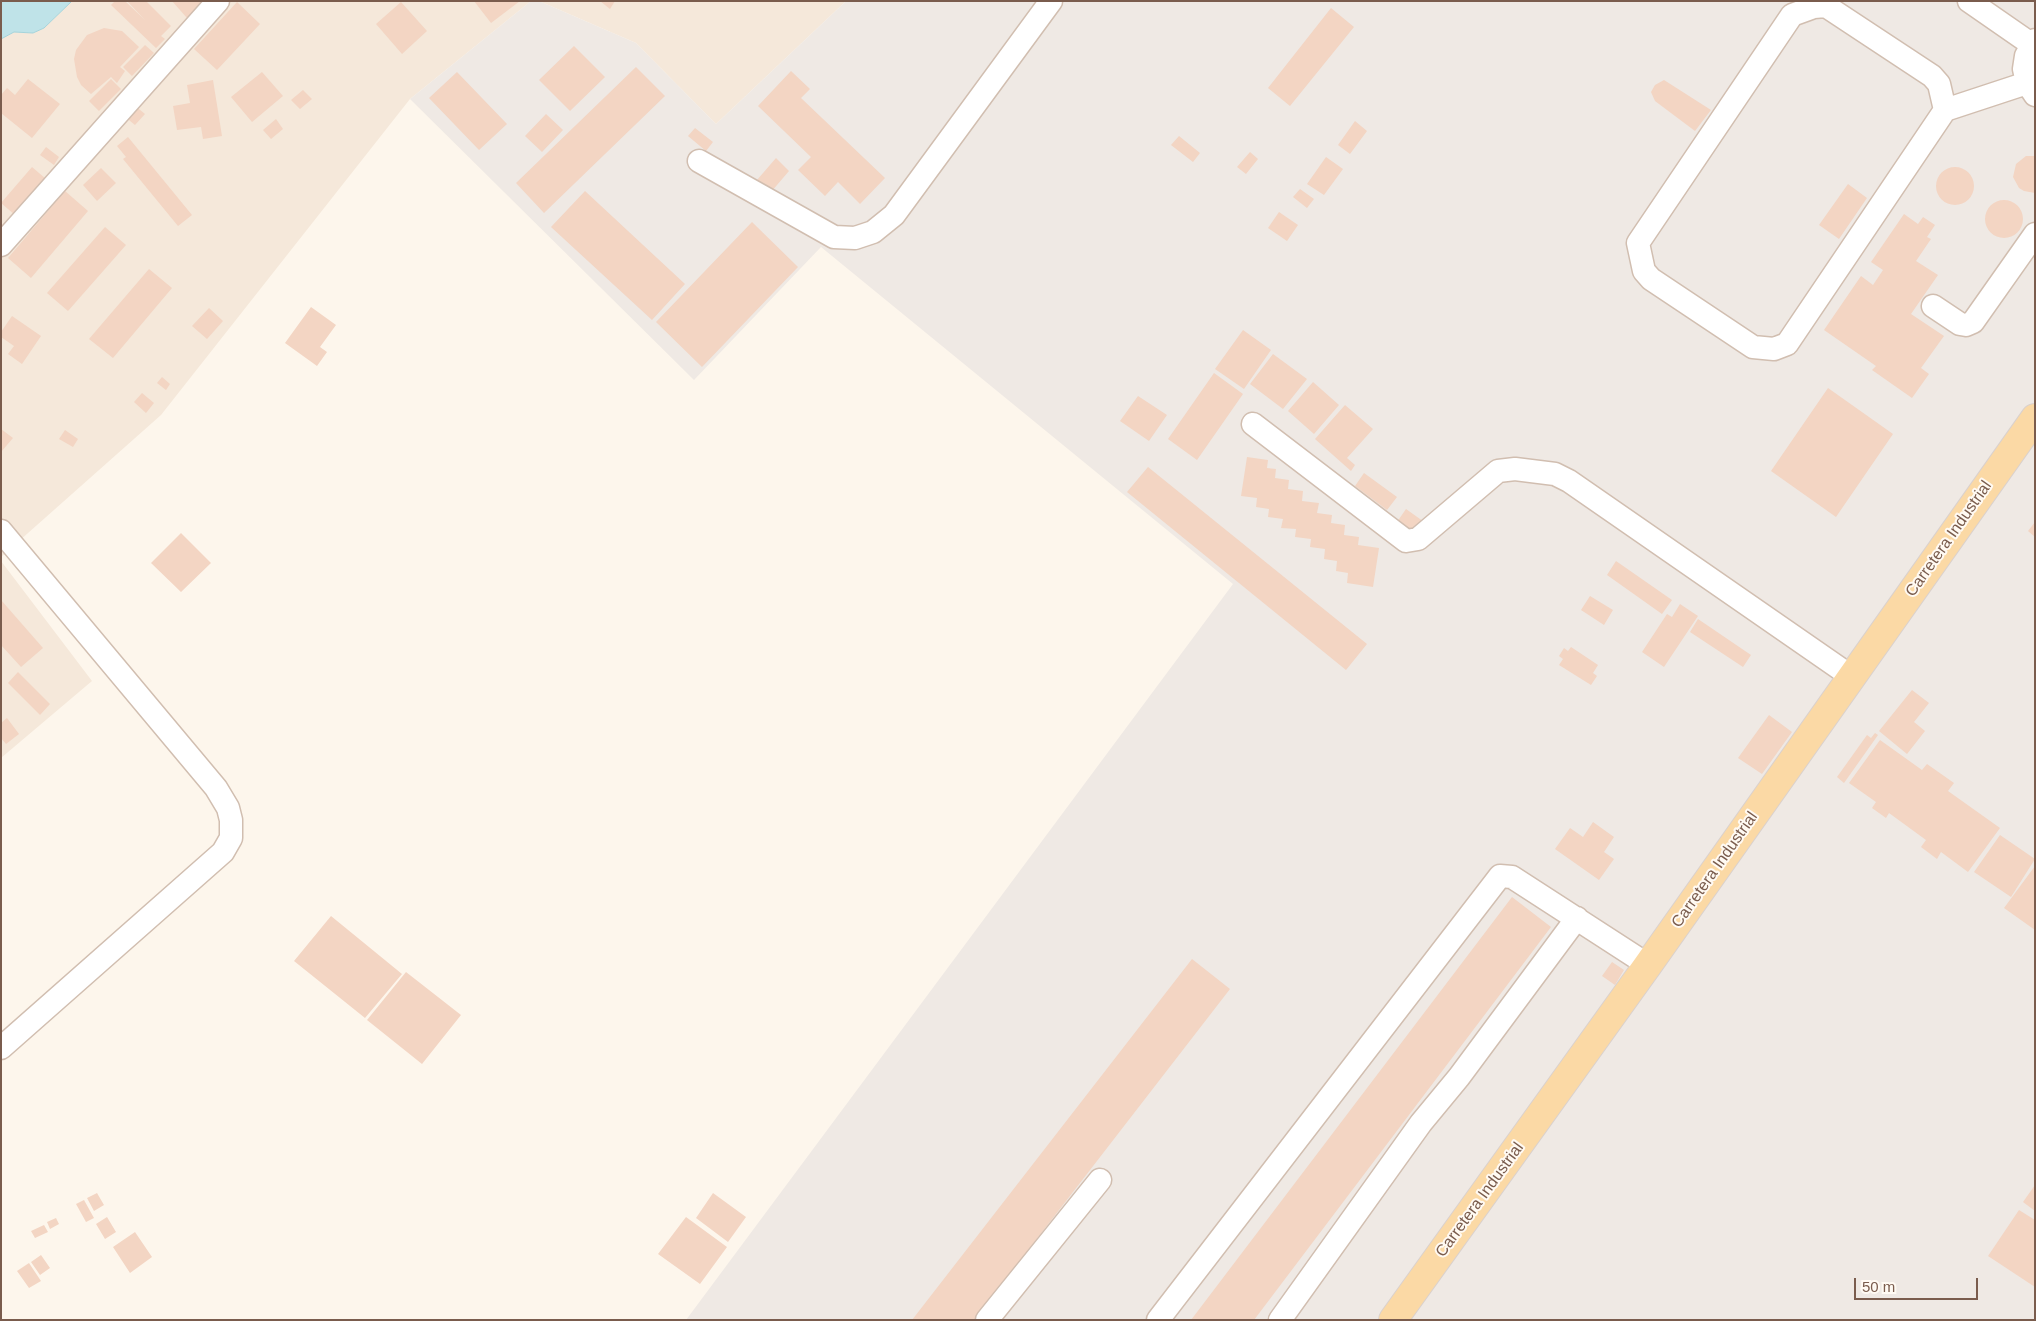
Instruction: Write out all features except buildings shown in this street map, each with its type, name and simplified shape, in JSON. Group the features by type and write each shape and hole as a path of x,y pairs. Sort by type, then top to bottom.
{"main road":[{"name":"Carretera Industrial","path":"1393,1320 1648,966 2035,418"}],"street":[{"path":"1,245 218,1"},
{"path":"699,161 834,237 855,238 873,232 894,215 1051,1"},
{"path":"1945,110 1938,84 1932,76 1826,6 1814,7 1792,16 1638,243 1644,271 1651,279 1753,347 1774,349 1787,344 1945,110 2031,89 2025,63 2033,42 1969,1"},
{"path":"1933,306 1960,324 1966,325 1973,322 2035,234"},
{"path":"1253,424 1406,541 1418,539 1498,471 1516,469 1555,474 1852,677"},
{"path":"1,531 216,788 228,808 231,820 231,838 223,852 1,1048"},
{"path":"1158,1320 1500,876 1512,877 1648,966"},
{"path":"1280,1320 1421,1123 1459,1077 1576,918"},
{"path":"987,1320 1100,1180"}],"shaded area":[{"path":"72,1 531,1 410,99 161,415 1,557 1,39 14,32 33,33 44,28"},
{"path":"531,1 539,1 636,43 716,124 846,1 2035,1 2035,1320 686,1320 1233,584 821,247 694,380 410,99"},
{"path":"539,1 846,1 716,124 636,43"},
{"path":"1,561 92,681 1,758"}],"water":[{"path":"1,1 72,1 44,28 33,33 14,32 1,39"}]}
